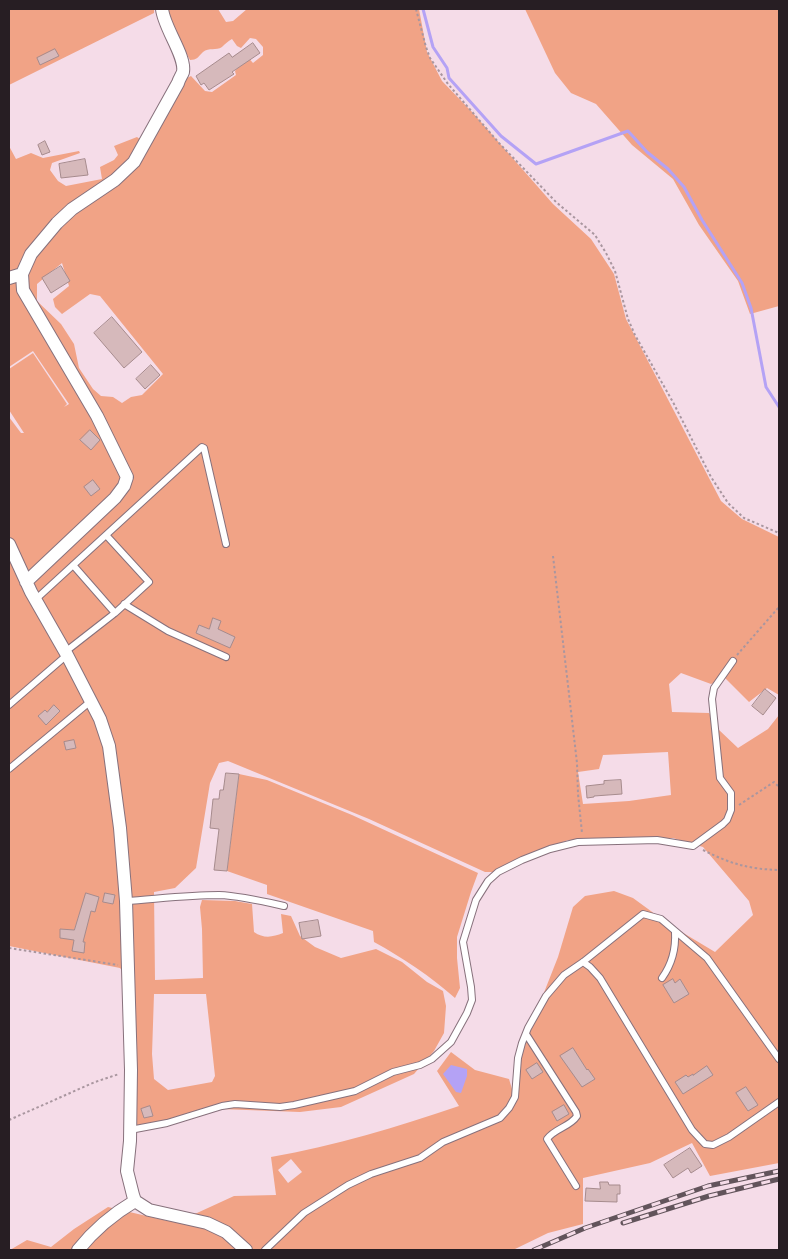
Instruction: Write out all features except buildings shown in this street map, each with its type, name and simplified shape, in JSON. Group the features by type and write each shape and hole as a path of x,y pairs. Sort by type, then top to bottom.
{"street":[{"path":"26,582 115,498 124,486 127,477 97,416 23,290 22,274 31,254 57,223 72,209 115,180 134,162 178,83 183,72 182,62 163,17 162,9"},
{"path":"9,278 22,274"},
{"path":"9,544 35,600 91,700 109,746 120,828 126,901 131,1070 127,1171 135,1201 149,1210 206,1223 226,1232 246,1250"},
{"path":"78,1250 99,1227 135,1201"}],"lane":[{"path":"35,600 202,446 226,544"},
{"path":"9,705 149,582 106,534"},
{"path":"73,565 115,613"},
{"path":"124,604 168,631 226,657"},
{"path":"130,1130 167,1123 222,1106 235,1104 280,1107 354,1091 393,1072 420,1065 432,1059 451,1042 472,1000 472,986 463,942 476,900 482,888 498,872 510,865 550,849 578,842 658,840 693,846 727,820 731,810 731,793 720,778 712,699 714,688 732,661"},
{"path":"9,769 91,700"},
{"path":"126,901 220,895 251,898 284,906"},
{"path":"265,1250 304,1213 348,1185 371,1174 420,1158 443,1142 500,1118 510,1108 515,1096 518,1058 526,1034 546,996 564,975 644,914 661,919 700,950 779,1059"},
{"path":"662,978 668,970 676,946 675,932"},
{"path":"583,962 600,978 692,1130 705,1144 713,1145 729,1137 779,1102"},
{"path":"526,1034 576,1112 577,1116 574,1121 554,1132 547,1139 576,1186"}],"path":[{"path":"416,9 430,58 448,84 499,143 556,202 595,235 615,270 628,319 635,335 674,404 710,476 728,503 744,518 779,533"},
{"path":"554,556 578,764 578,794 582,832 578,842"},
{"path":"732,661 779,607"},
{"path":"731,810 774,782 779,787"},
{"path":"693,846 722,860 745,868 779,870"},
{"path":"9,948 127,967"},
{"path":"9,1120 96,1082 131,1070"}],"shaded area":[{"path":"9,9 154,9 154,13 9,85"},
{"path":"168,9 218,9 226,22 233,21 247,9 419,9 427,52 442,81 473,113 553,204 591,239 614,274 626,319 721,501 742,519 779,537 779,695 767,688 749,702 725,678 711,684 681,673 669,684 672,712 709,713 718,729 738,748 768,729 779,715 779,1163 710,1176 692,1143 650,1163 583,1178 583,1224 548,1233 513,1250 10,1250 27,1240 51,1247 74,1229 108,1207 168,1221 197,1213 234,1196 276,1195 271,1157 366,1135 459,1106 437,1071 451,1052 475,1070 509,1079 512,1089 518,1080 519,1056 558,957 573,907 585,896 614,891 633,898 670,925 715,952 753,915 749,901 703,847 673,838 568,840 514,861 493,872 485,872 369,819 228,761 219,763 210,783 196,868 175,888 154,892 155,980 203,978 200,907 202,900 235,901 252,904 254,932 261,936 283,933 281,914 291,916 300,936 315,947 341,958 376,949 402,962 427,982 443,991 446,1006 444,1033 434,1051 414,1074 341,1107 300,1112 220,1109 138,1131 135,1123 132,982 120,968 9,946 9,417 21,433 24,433 9,410 9,369 33,353 67,404 64,407 69,404 33,351 9,367 9,146 16,159 31,153 43,158 79,151 80,153 52,163 50,170 58,181 66,186 102,179 100,167 114,160 118,155 114,146 137,137 141,140 187,78 191,76 205,91 212,92 236,75 235,71 246,55 253,63 263,55 263,47 256,39 250,38 241,48 232,39 220,48 205,51 196,59 190,60 171,26","holes":["62,263 69,286 53,299 55,307 62,314 90,294 100,296 163,374 142,395 131,397 122,403 113,397 101,396 93,389 79,368 74,344 61,324 37,301 37,284","668,752 671,795 629,801 583,804 578,772 599,769 603,755","154,994 206,994 215,1076 212,1082 168,1090 154,1079 152,1054","291,1159 302,1172 288,1183 278,1170"]},
{"path":"525,9 779,9 779,306 750,314 738,281 699,225 673,179 632,145 596,104 571,93 555,73"},
{"path":"239,774 267,780 352,815 478,873 457,937 460,988 455,998 416,968 374,942 373,931 267,894 267,885 227,871"},
{"path":"451,1065 467,1069 467,1076 461,1093 456,1092 443,1074"}],"waterway":[{"path":"423,9 433,47 447,68 449,78 501,136 536,164 628,131 647,152 668,169 684,187 702,220 742,283 751,308 766,387 779,407"}],"railway":[{"path":"534,1250 585,1228 708,1186 779,1171"},
{"path":"623,1223 709,1196 779,1179"}]}
